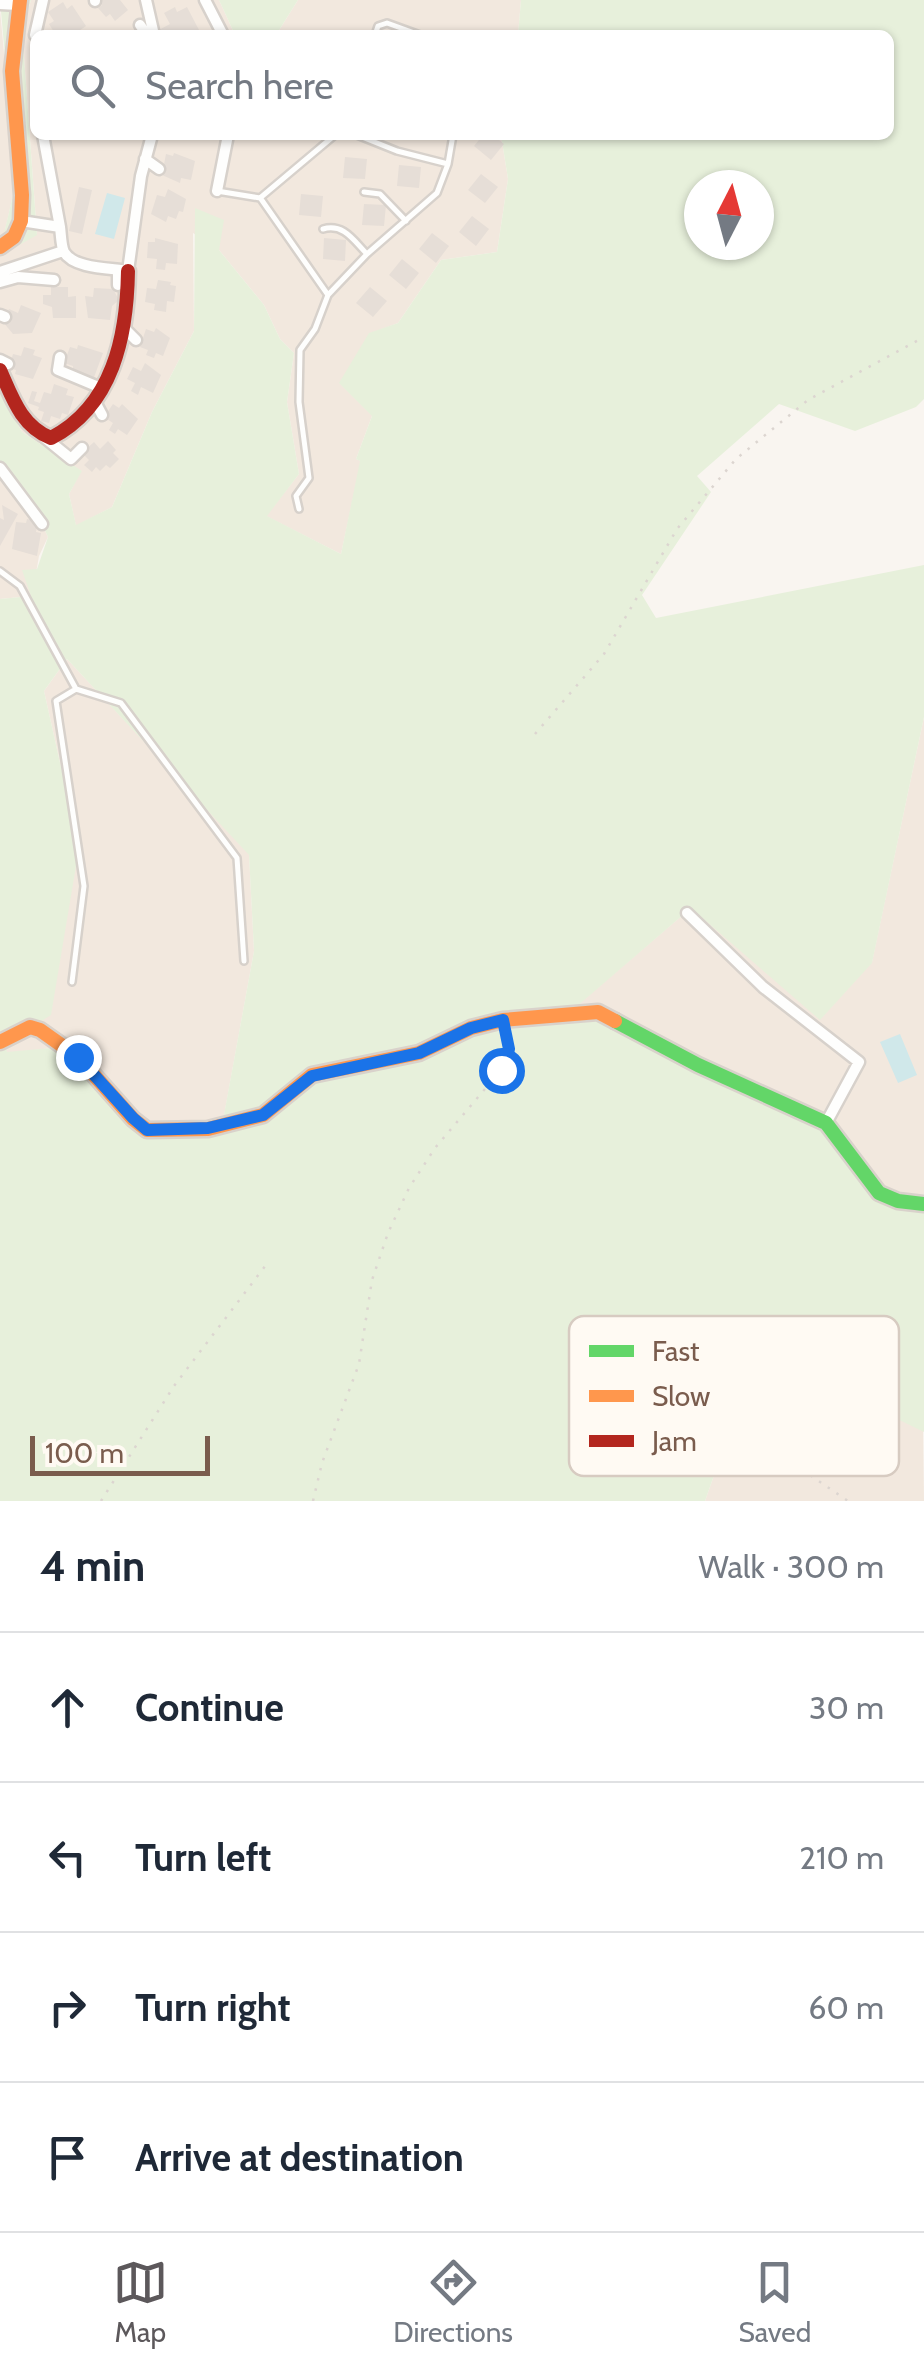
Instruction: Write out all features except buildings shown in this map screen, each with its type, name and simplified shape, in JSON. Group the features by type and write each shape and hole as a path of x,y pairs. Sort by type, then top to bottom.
{"street":[{"path":"146,0 147,30"},
{"path":"205,0 220,30"},
{"path":"0,4 19,3 12,71 22,196 21,221 14,236 0,247"},
{"path":"37,30 45,3"},
{"path":"45,140 63,251 84,264 123,270"},
{"path":"118,285 136,246 137,202 151,140"},
{"path":"217,190 227,140"},
{"path":"145,159 159,170"},
{"path":"137,202 150,204"},
{"path":"21,221 60,227"},
{"path":"0,272 63,251"},
{"path":"44,436 63,434 82,419 118,367 130,334 134,297 123,270"},
{"path":"0,282 18,277 54,280"},
{"path":"60,357 58,370 98,394 102,415"},
{"path":"3,365 18,394 22,416 71,460 82,448"},
{"path":"0,468 42,524"},
{"path":"687,913 763,987 859,1062 826,1123"},
{"path":"0,1042 30,1027 40,1030 78,1057 147,1130 208,1128 263,1115 312,1076 419,1053 471,1028 503,1020 598,1012 698,1065 826,1123 879,1192 898,1201 924,1204"}],"lane":[{"path":"377,30 387,24 405,30"},
{"path":"260,198 329,140"},
{"path":"370,140 448,164"},
{"path":"299,509 296,496 309,478 299,402 300,350 315,329 328,295 438,193 452,140"},
{"path":"217,190 260,198 328,295"},
{"path":"364,192 380,194 406,221"},
{"path":"323,229 340,228 368,254"},
{"path":"0,572 20,586 76,689 122,703 237,858 244,960"},
{"path":"72,982 84,886 56,702 76,689"}],"path":[{"path":"535,734 604,654 677,529 736,460 808,400 924,337"},
{"path":"314,1501 322,1463 359,1364 372,1280 388,1233 428,1158 505,1063 509,1043 503,1020"},
{"path":"101,1501 174,1386 269,1261"},
{"path":"811,1476 848,1501"}],"shaded area":[{"path":"31,0 219,0 233,30 30,30 30,139 22,30"},
{"path":"298,0 521,0 518,30 279,30"},
{"path":"0,10 16,182 0,240"},
{"path":"30,140 502,140 508,179 497,252 441,260 398,323 369,334 372,416 356,459 361,461 341,554 266,516 299,474 287,402 294,353 280,339 264,305 219,250 193,233 194,331 152,412 112,507 76,526 69,494 81,471 22,432 0,391 0,256 37,234"},
{"path":"0,464 26,490 48,537 39,556 32,596 0,599"},
{"path":"67,659 249,854 254,951 223,1121 149,1121 61,1047 7,1053 4,1044 79,848 44,691"},
{"path":"924,717 924,1207 895,1206 574,1008 692,907 820,1019 872,962"},
{"path":"899,1419 923,1430 924,1501 705,1501 714,1476 899,1476"}],"green space":[{"path":"0,0 31,0 22,30 37,235 0,256 0,240 16,182"},
{"path":"219,0 298,0 279,30 233,30"},
{"path":"521,0 924,0 924,399 916,407 855,431 779,404 697,476 711,492 642,595 656,618 924,565 924,717 872,963 820,1020 691,908 575,1008 804,1107 895,1205 924,1207 924,1432 899,1420 899,1316 569,1316 569,1476 714,1476 705,1501 0,1501 0,599 31,596 22,570 37,569 48,537 26,490 0,464 0,391 22,432 82,471 69,494 76,525 112,507 152,412 194,331 195,208 224,220 219,250 264,305 280,339 294,353 287,402 299,474 267,516 341,554 360,461 356,459 372,416 339,383 369,333 398,323 441,260 497,252 508,179 502,140 894,140 894,30 518,30","holes":["67,659 249,855 254,951 223,1120 149,1121 61,1047 7,1052 5,1044 51,1015 79,848 44,691"]}],"water":[{"path":"107,193 125,198 114,239 95,234"},
{"path":"900,1034 917,1075 898,1083 880,1042"}],"traffic: fast":[{"path":"615,1021 698,1065 826,1123 879,1193 898,1201 924,1204"}],"traffic: slow":[{"path":"0,247 14,237 21,221 12,71 20,0"},
{"path":"0,1042 30,1027 40,1030 78,1057 147,1130 208,1129 263,1115 312,1075 419,1053 471,1028 503,1020 598,1012 615,1021"}],"traffic: jam":[{"path":"0,370 19,410 41,433 51,438 72,424 89,408 112,367 120,344 128,271"}],"route":[{"path":"78,1057 147,1130 208,1128 263,1115 312,1076 419,1053 471,1028 503,1020 509,1049 501,1070"}]}
